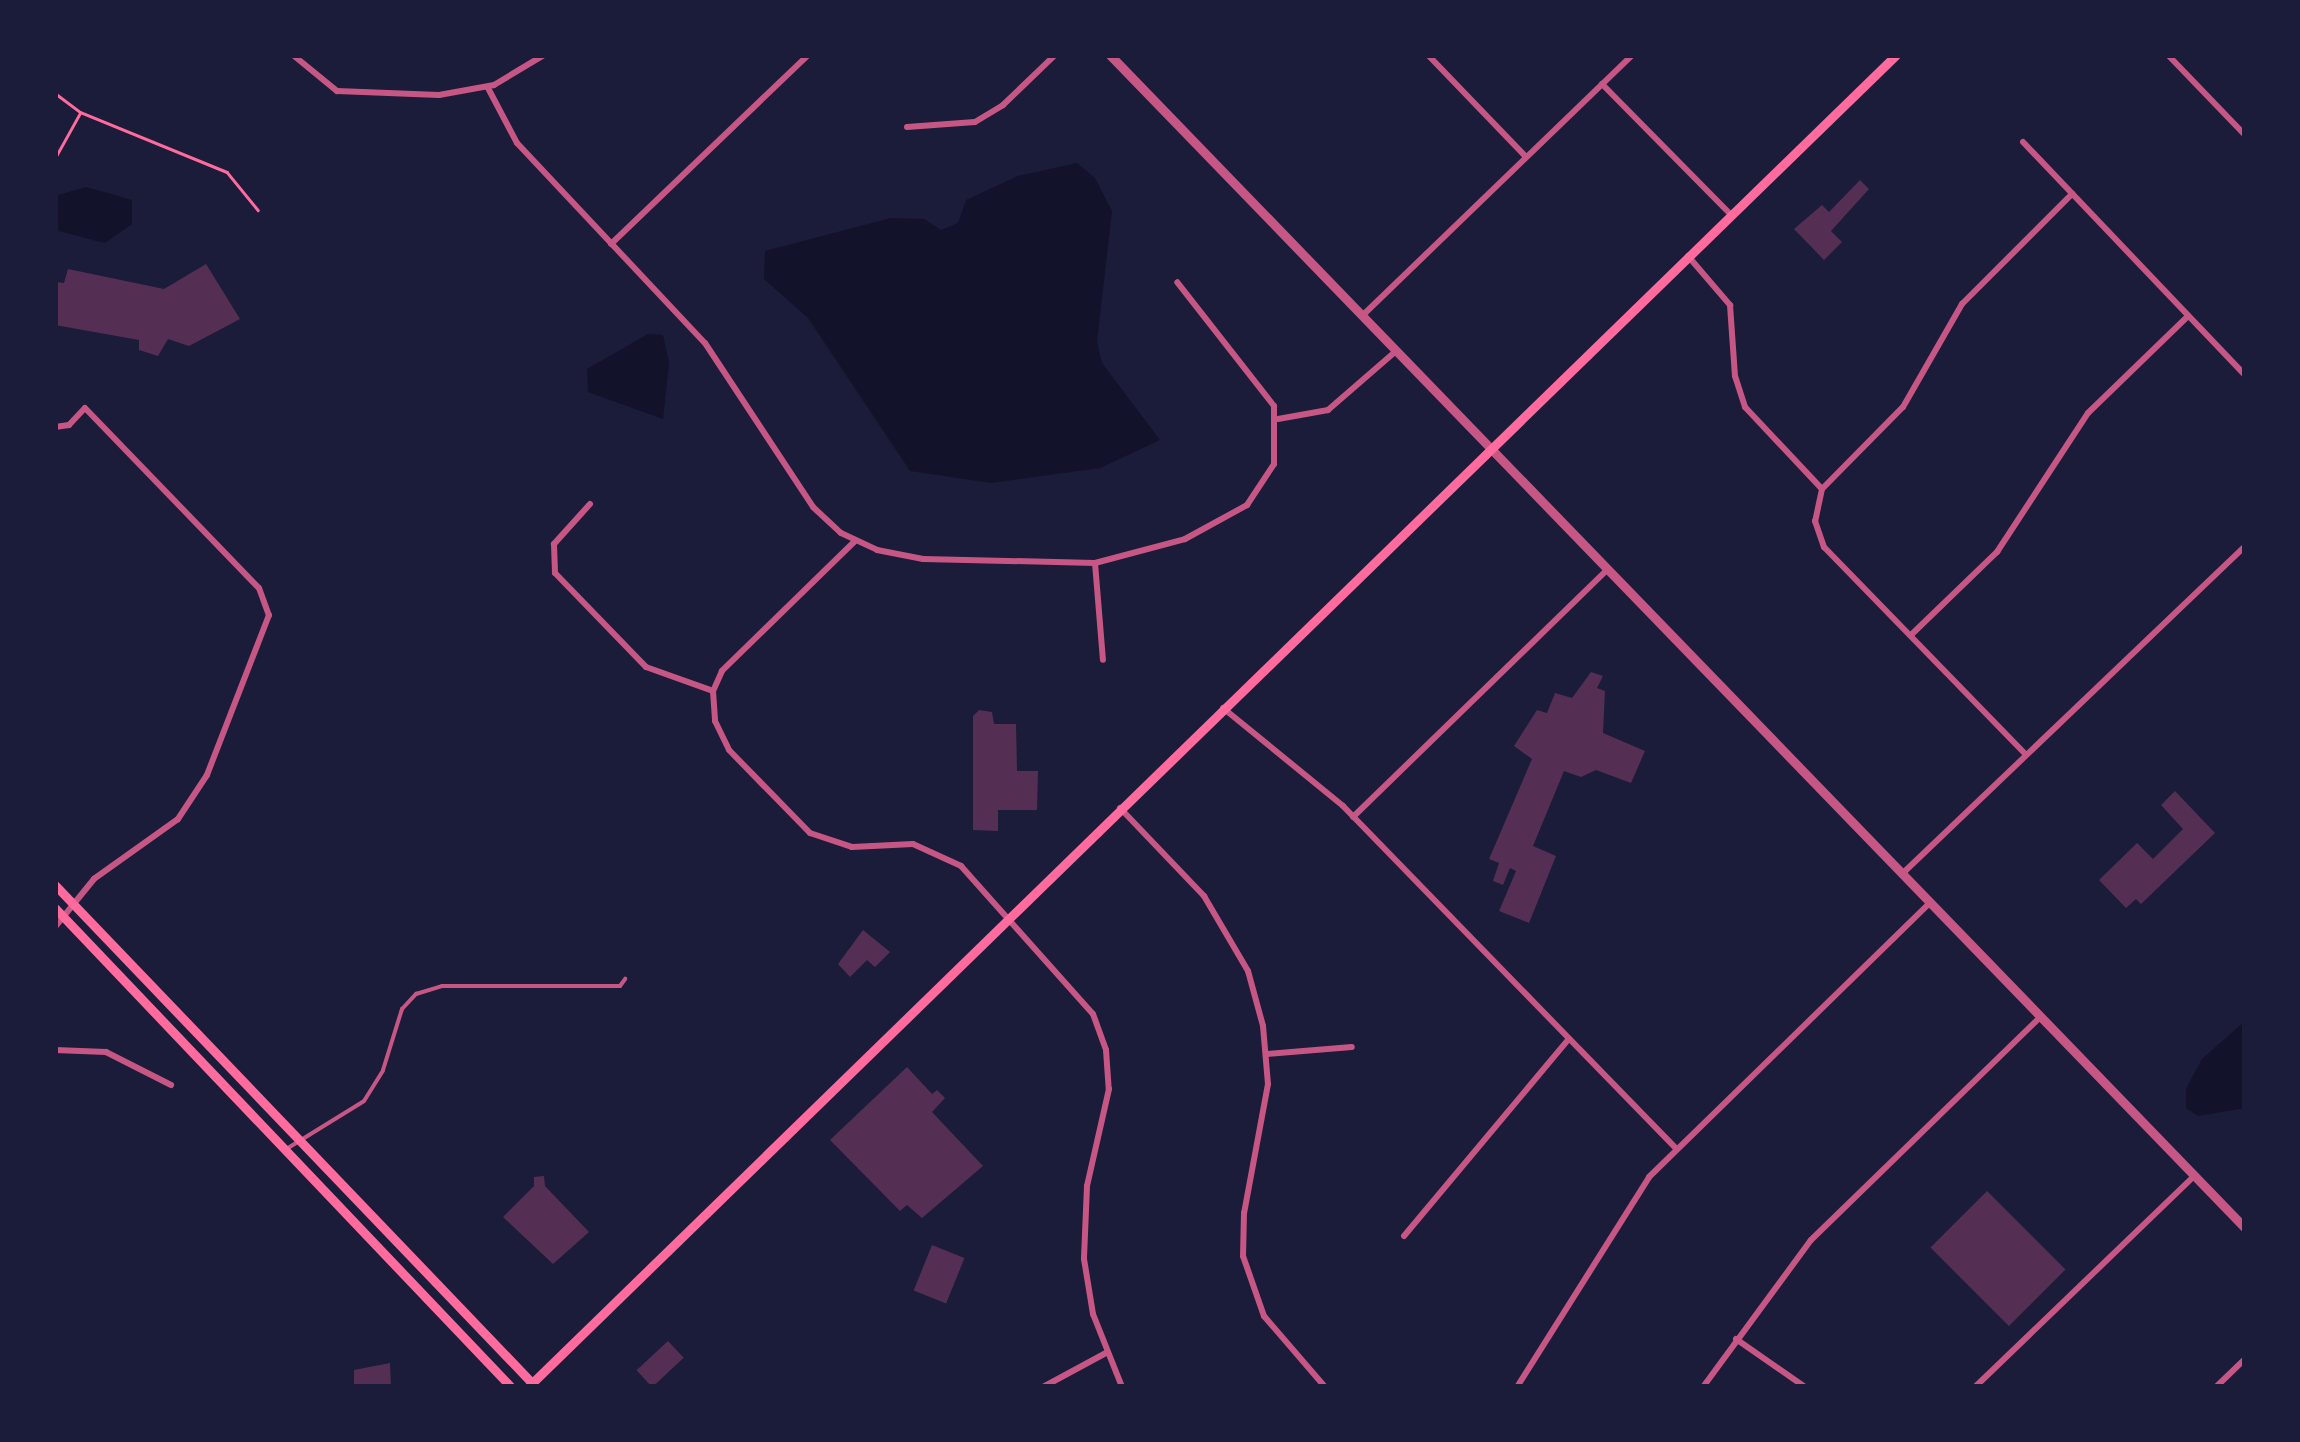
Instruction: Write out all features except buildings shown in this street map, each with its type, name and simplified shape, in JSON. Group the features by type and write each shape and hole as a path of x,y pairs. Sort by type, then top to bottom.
{"main road":[{"path":"55,885 532,1385 1488,447 1896,55"},
{"path":"58,912 510,1387"}],"street":[{"path":"293,55 324,85 350,94 457,94 488,88 544,55"},
{"path":"611,244 808,55"},
{"path":"907,127 975,122 1003,105 1055,55"},
{"path":"1110,55 2245,1228"},
{"path":"1428,55 1526,157"},
{"path":"1362,316 1632,55"},
{"path":"2168,55 2245,135"},
{"path":"1602,84 1732,215"},
{"path":"488,88 517,143 714,356 813,506 855,541 922,558 1095,564 1185,540 1247,504 1274,464 1278,418 1268,394 1177,282"},
{"path":"2023,142 2245,375"},
{"path":"2024,754 1824,547 1815,522 1822,489 1903,407 1962,304 2072,194"},
{"path":"1688,256 1730,306 1734,376 1745,407 1822,489"},
{"path":"1911,635 1997,552 2088,412 2188,316"},
{"path":"1278,418 1328,410 1396,351"},
{"path":"55,426 69,424 86,408 259,588 268,615 208,775 178,819 58,912 55,927"},
{"path":"590,504 554,544 555,573 646,668 712,691"},
{"path":"855,541 730,662 712,691 715,722 729,750 810,833 852,848 930,848 961,866 1083,998 1106,1050 1109,1090 1087,1186 1083,1242 1106,1353 1122,1387"},
{"path":"1902,874 2245,546"},
{"path":"1095,564 1103,660"},
{"path":"1353,817 1607,570"},
{"path":"1222,707 1353,817 1676,1150"},
{"path":"1120,807 1222,921 1258,1000 1267,1054 1266,1112 1244,1213 1244,1256 1264,1316 1325,1387"},
{"path":"1517,1387 1632,1200 1676,1150 1930,903"},
{"path":"1703,1387 1811,1240 2040,1017"},
{"path":"1404,1236 1569,1039"},
{"path":"1267,1054 1352,1047"},
{"path":"55,1050 106,1052 172,1085"},
{"path":"1975,1387 2194,1176"},
{"path":"1736,1339 1805,1387"},
{"path":"1043,1387 1106,1353"},
{"path":"2216,1387 2245,1359"}],"lane":[{"path":"283,1152 364,1101 382,1070 388,1036 416,994 442,986 620,986 625,979"}],"path":[{"path":"55,93 80,112 227,172 258,210"},
{"path":"55,158 80,112"}],"shaded area":[{"path":"1077,163 1095,178 1112,211 1097,342 1102,363 1160,440 1100,468 991,483 910,471 808,318 764,279 765,251 891,218 924,219 941,230 958,223 966,200 1018,176"},
{"path":"86,187 132,200 132,224 105,243 55,230 55,196"},
{"path":"648,334 663,335 669,363 663,419 588,392 587,369"},
{"path":"2245,1021 2245,1108 2198,1116 2186,1108 2186,1089 2202,1059"}]}
